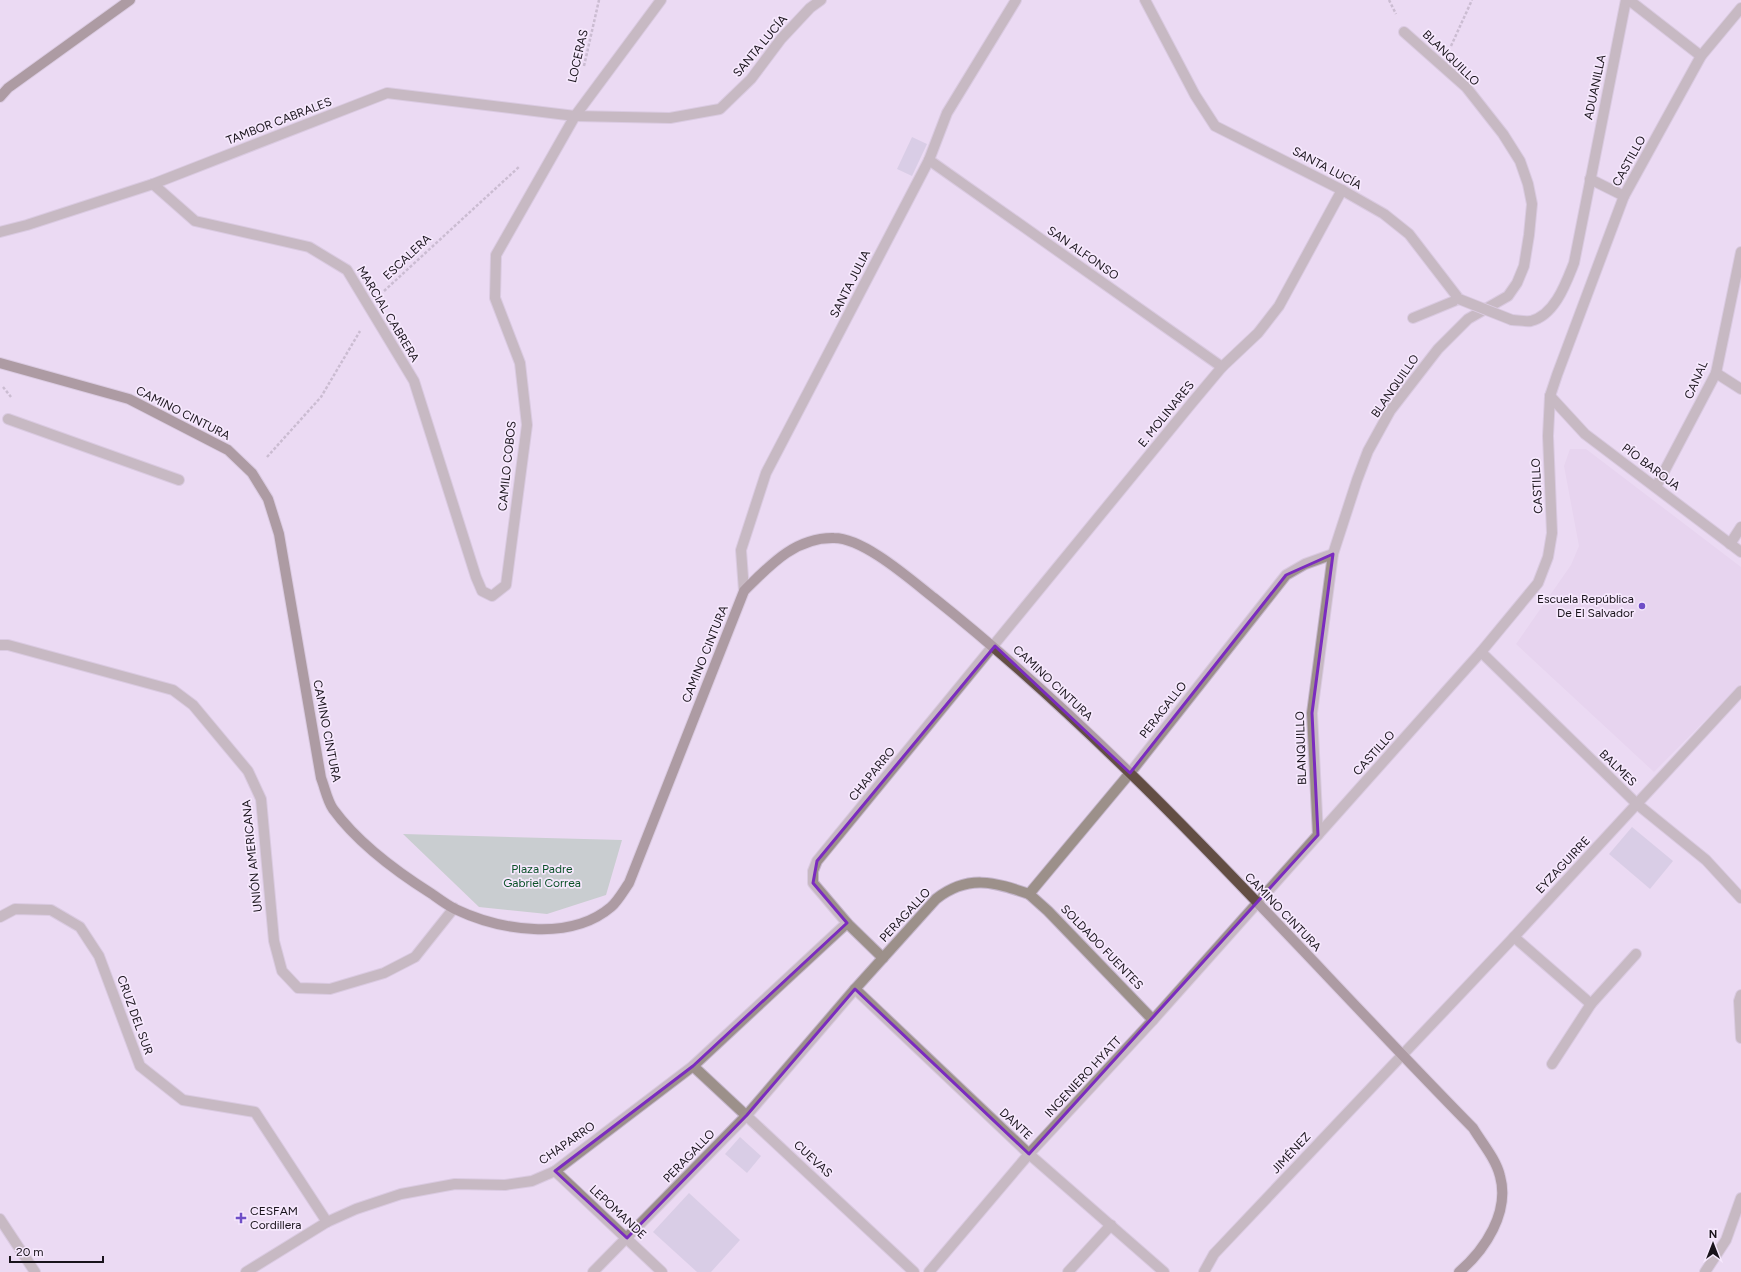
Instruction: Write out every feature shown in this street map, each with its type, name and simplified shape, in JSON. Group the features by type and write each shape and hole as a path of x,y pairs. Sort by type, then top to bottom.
{"main road":[{"path":"0,97 8,88 130,0"},
{"name":"CAMINO CINTURA","path":"0,363 129,400 228,450 252,473 268,499 279,534 321,778 332,807 348,828 403,875 454,908 479,918 521,928 554,930 584,922 612,907 629,883 744,591 774,561 805,542 836,537 860,545 895,567 995,646 1130,773 1258,903 1401,1055 1473,1128 1487,1150 1500,1176 1502,1196 1498,1220 1483,1246 1459,1272"}],"street":[{"path":"575,116 661,0"},
{"name":"SANTA LUCÍA","path":"575,116 670,118 720,109 751,79 781,39 810,8 821,0"},
{"name":"SANTA JULIA","path":"744,591 741,550 766,473 929,160 947,113 1016,0"},
{"name":"SANTA LUCÍA","path":"1145,0 1194,95 1216,126 1342,190 1384,214 1409,234 1459,299"},
{"path":"1628,0 1701,56"},
{"name":"ADUANILLA","path":"1459,299 1512,320 1531,321 1548,310 1560,295 1574,263 1590,179 1628,0"},
{"name":"CASTILLO","path":"1258,903 1481,652 1538,584 1548,557 1552,533 1548,436 1550,396 1557,375 1624,196 1701,56 1741,8"},
{"name":"BLANQUILLO","path":"1318,835 1312,713 1333,554 1368,451 1390,411 1438,349 1468,319 1508,296 1517,283 1524,266 1528,250 1532,204 1528,184 1520,161 1503,134 1466,88 1404,32"},
{"name":"TAMBOR CABRALES","path":"0,232 27,225 153,184 387,93 575,116"},
{"name":"CAMILO COBOS","path":"476,577 482,591 492,596 506,584 527,425 520,363 495,298 496,255 575,116"},
{"name":"SAN ALFONSO","path":"929,160 1222,367"},
{"path":"1590,179 1624,196"},
{"name":"MARCIAL CABRERA","path":"153,184 195,221 309,247 347,270 414,381 476,577"},
{"name":"E. MOLINARES","path":"995,646 1222,367 1258,333 1279,306 1342,190"},
{"name":"CANAL","path":"1656,487 1716,372 1741,252"},
{"path":"1413,318 1459,299"},
{"path":"1716,372 1741,389"},
{"name":"PÍO BAROJA","path":"1550,396 1585,434 1741,552"},
{"path":"8,419 179,480"},
{"path":"1730,544 1741,527"},
{"name":"PERAGALLO","path":"593,1272 747,1115 855,989 936,899 949,889 964,884 978,882 1001,884 1030,894 1130,773 1286,575 1305,564 1333,554"},
{"name":"UNIÓN AMERICANA","path":"0,645 8,645 173,690 193,705 248,771 261,799 274,941 282,971 298,988 330,989 384,973 415,957 454,908"},
{"name":"CHAPARRO","path":"883,958 847,923 813,883 813,871 817,861 995,646"},
{"name":"BALMES","path":"1481,652 1637,804 1706,860 1741,898"},
{"name":"EYZAGUIRRE","path":"1401,1055 1514,937 1741,691"},
{"name":"SOLDADO FUENTES","path":"1030,894 1154,1020"},
{"name":"INGENIERO HYATT","path":"929,1272 1030,1154 1154,1020 1258,903"},
{"name":"CRUZ DEL SUR","path":"0,918 14,909 51,910 80,927 99,956 140,1066 184,1100 255,1112 327,1222"},
{"name":"CHAPARRO","path":"246,1272 327,1222 356,1209 401,1194 455,1184 505,1185 532,1181 555,1171 693,1066 847,923"},
{"path":"1514,937 1591,1004"},
{"path":"1552,1064 1591,1004 1636,954"},
{"name":"DANTE","path":"855,989 1030,1154 1164,1272"},
{"path":"1741,996 1739,1001 1741,1038"},
{"name":"JIMÉNEZ","path":"1204,1272 1214,1254 1401,1055"},
{"name":"CUEVAS","path":"693,1066 914,1272"},
{"name":"LEPOMANDE","path":"555,1171 662,1272"},
{"path":"1705,1272 1726,1240 1741,1198"},
{"path":"0,1218 35,1272"},
{"path":"1068,1272 1111,1225"}],"path":[{"name":"LOCERAS","path":"582,74 599,0"},
{"path":"1442,65 1472,0"},
{"name":"ESCALERA","path":"252,473 321,397 382,292 522,164"}],"highlighted area":[{"path":"1333,554 1312,713 1318,835 1029,1154 855,989 747,1115 627,1238 555,1171 693,1066 847,923 813,883 817,861 995,646 1130,773 1286,575"}],"shaded area":[{"name":"Escuela República De El Salvador","path":"1570,449 1586,449 1741,567 1741,684 1654,772 1516,644 1571,565 1579,546 1564,466"}],"green space":[{"name":"Plaza Padre Gabriel Correa","path":"403,834 622,840 606,895 547,914 479,907"}],"building":[{"path":"912,137 927,144 912,176 897,169"},
{"path":"1632,827 1673,861 1650,889 1609,854"},
{"path":"740,1137 761,1156 747,1173 725,1154"},
{"path":"689,1193 740,1240 711,1272 697,1272 653,1232"}],"place":[{"name":"Escuela República De El Salvador","path":"1642,606"},
{"name":"CESFAM Cordillera","path":"241,1218"}]}
